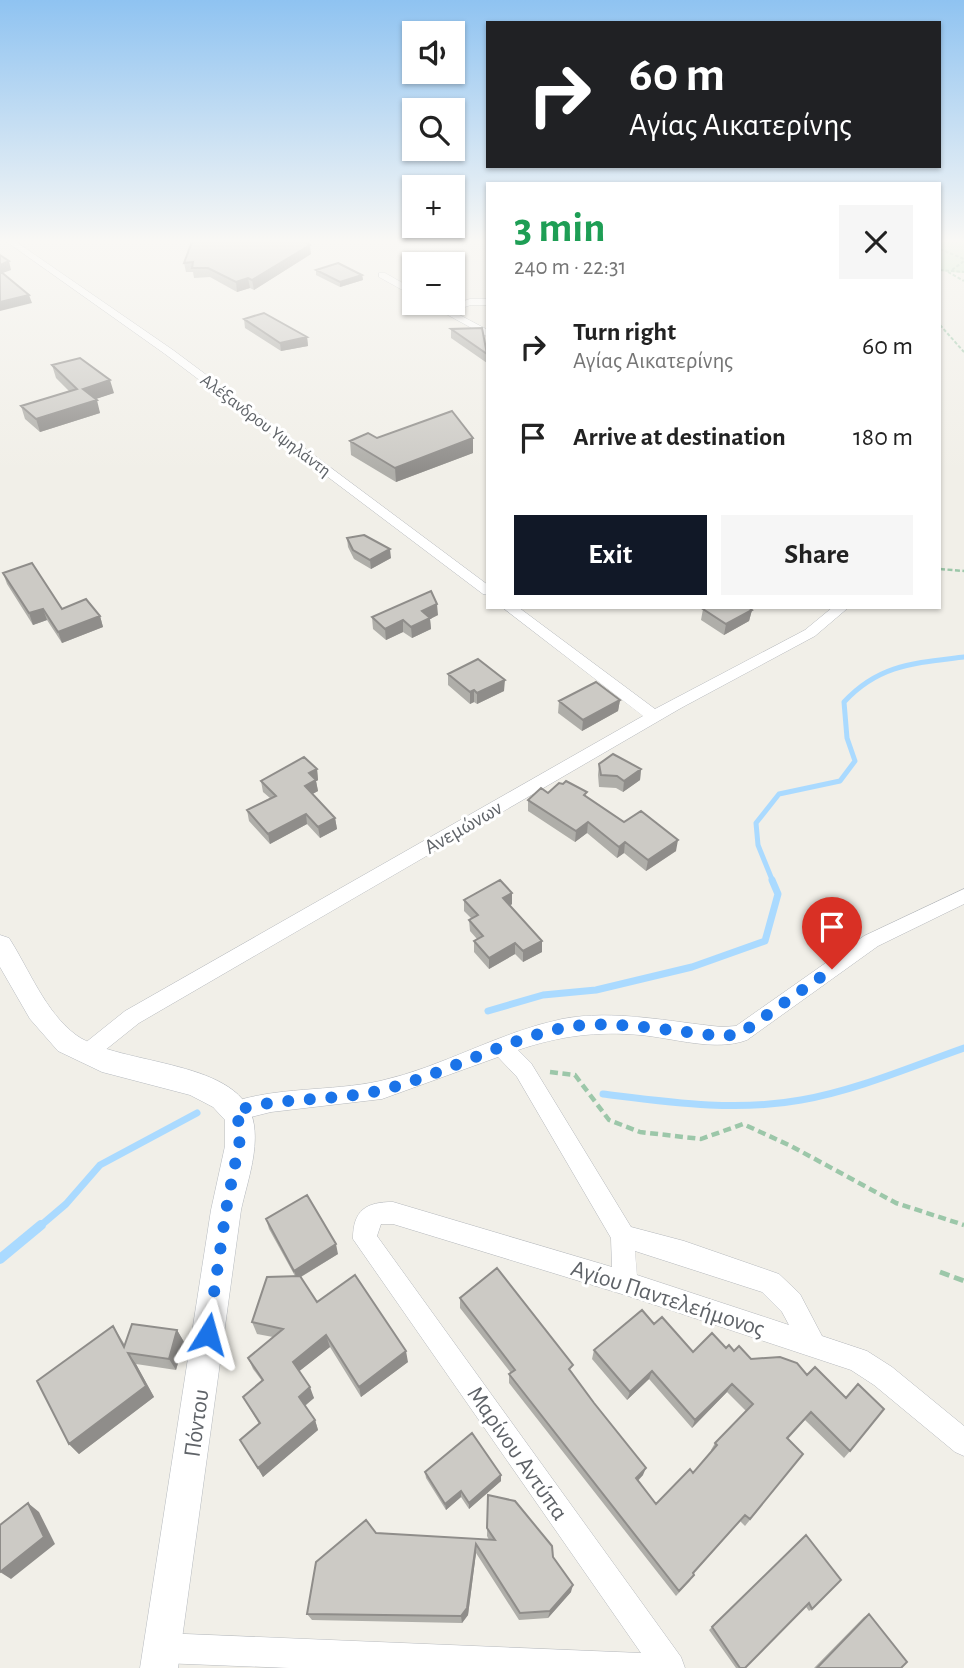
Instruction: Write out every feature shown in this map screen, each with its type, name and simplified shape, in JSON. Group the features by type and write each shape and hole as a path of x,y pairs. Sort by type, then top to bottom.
{"street":[{"name":"Αλέξανδρου Υψηλάντη","path":"119,317 486,590"},
{"path":"457,317 486,333"},
{"path":"512,609 654,716"},
{"name":"Ανεμώνων","path":"87,1053 132,1017 654,716 810,633 840,609"},
{"path":"0,945 56,1034 73,1047 121,1066 206,1089 230,1105 380,1091 564,1027 590,1025 722,1036 740,1034 871,941 964,896"},
{"path":"502,1048 524,1070 623,1236 625,1283"},
{"name":"Πόντου","path":"160,1658 226,1210 240,1139 240,1126 230,1105"},
{"name":"Αγίου Παντελεήμονος","path":"365,1239 365,1226 375,1213 393,1213 625,1283 814,1346 870,1366 964,1443"},
{"path":"623,1236 684,1253 770,1283 791,1303 814,1346"},
{"name":"Μαρίνου Αντύπα","path":"365,1239 670,1668"},
{"path":"160,1658 654,1668"}],"path":[{"path":"941,326 964,352"},
{"path":"941,569 964,571"},
{"path":"524,1070 575,1075 609,1119 640,1132 701,1139 743,1125 791,1146 896,1203 964,1225"},
{"path":"940,1272 964,1281"}],"building":[{"path":"271,317 307,337 280,343 244,319"},
{"path":"482,328 486,353 451,329"},
{"path":"80,358 110,380 83,389 97,400 36,419 21,406 77,389 52,365"},
{"path":"452,411 473,438 395,468 350,441 368,433 377,438"},
{"path":"364,535 390,549 370,560 353,550 347,538"},
{"path":"32,563 62,609 86,599 100,616 58,632 43,609 29,613 3,573"},
{"path":"431,591 437,604 422,611 430,618 411,627 403,620 385,629 372,617"},
{"path":"703,609 752,610 726,624"},
{"path":"478,659 505,680 477,693 474,690 470,692 448,674"},
{"path":"596,682 620,700 583,720 559,701"},
{"path":"613,754 641,769 624,781 617,776 601,775 599,764"},
{"path":"304,757 317,769 309,773 316,780 305,786 335,818 318,827 306,814 268,834 247,810 276,796 261,781"},
{"path":"566,781 587,792 584,795 624,822 641,811 678,840 648,860 625,842 619,847 588,822 576,831 528,800 541,788 548,793 559,783"},
{"path":"500,880 512,893 503,898 542,941 523,951 515,943 489,958 474,941 483,936 469,920 478,915 464,900"},
{"path":"307,1195 336,1244 294,1271 266,1219"},
{"path":"497,1268 573,1365 569,1369 646,1468 636,1478 656,1504 690,1469 693,1473 717,1445 715,1443 753,1404 732,1384 695,1420 652,1371 630,1392 594,1350 642,1310 654,1324 662,1317 693,1352 712,1333 726,1348 729,1345 734,1351 739,1346 751,1359 780,1357 797,1363 807,1375 815,1367 846,1398 858,1384 884,1409 850,1451 811,1412 787,1438 803,1454 750,1519 745,1515 679,1591 509,1374 515,1370 460,1298"},
{"path":"355,1275 406,1351 359,1387 326,1335 293,1362 310,1387 299,1397 315,1420 258,1468 240,1440 260,1423 243,1397 263,1380 248,1358 283,1329 252,1322 267,1277 300,1276 317,1302"},
{"path":"132,1324 177,1330 169,1359 128,1353 146,1386 69,1444 37,1381 113,1326 124,1347"},
{"path":"472,1433 501,1475 469,1503 461,1491 445,1504 425,1472"},
{"path":"488,1495 515,1501 552,1546 553,1557 573,1585 550,1611 520,1613 476,1544 467,1608 461,1616 307,1614 316,1562 366,1520 376,1533 495,1540 487,1528"},
{"path":"28,1503 44,1537 0,1572 0,1525"},
{"path":"806,1535 841,1580 812,1609 809,1603 745,1668 740,1668 712,1627"},
{"path":"869,1614 907,1662 901,1668 817,1668"}],"waterway":[{"path":"773,882 758,845 756,823 779,794 840,781 855,761 847,738 844,702 857,689 884,673 914,664 964,657"},
{"path":"488,1011 543,995 596,990 692,967 765,941 778,894 772,880"},
{"path":"603,1094 702,1104 776,1104 842,1090 964,1048"},
{"path":"39,1227 66,1204 100,1165 197,1113"},
{"path":"0,1259 41,1225"}],"route":[{"path":"208,1334 226,1210 240,1139 239,1119 235,1111 273,1101 380,1091 564,1027 590,1025 722,1036 740,1034 755,1026 832,969"}]}
